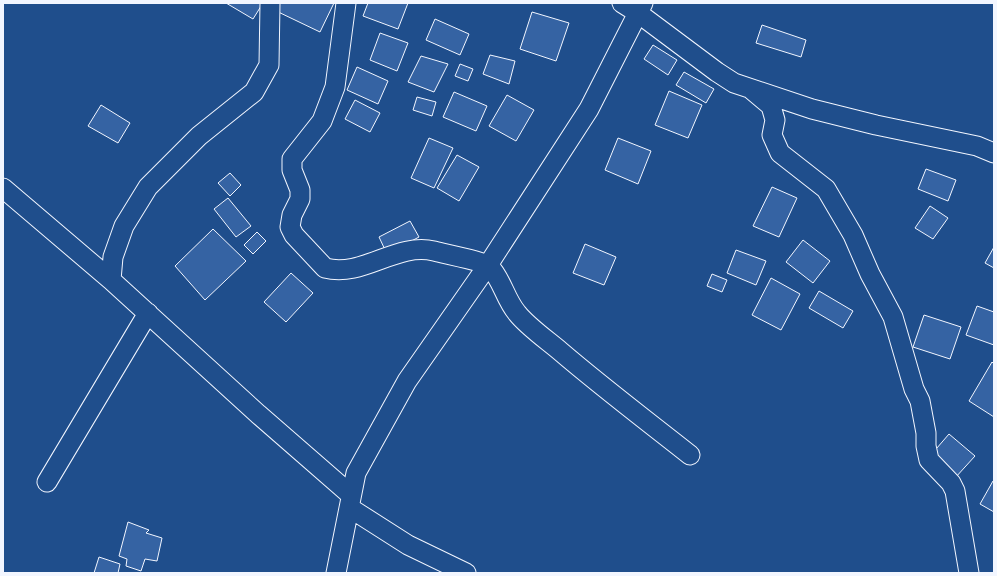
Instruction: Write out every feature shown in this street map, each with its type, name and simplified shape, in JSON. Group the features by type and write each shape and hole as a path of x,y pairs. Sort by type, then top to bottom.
{"street":[{"path":"111,280 113,257 124,226 148,187 199,136 254,92 269,65 270,3"},
{"path":"346,3 335,87 322,121 292,159 292,170 300,190 300,199 290,221 290,227 294,235 325,268 330,270 340,271 353,269 393,255 414,250 431,250 488,265 499,279 506,298 517,313 588,375 690,455"},
{"path":"622,3 640,8 716,72 734,83 812,109 876,125 977,146 994,153"},
{"path":"336,573 356,472 407,381 488,265 589,109 640,8"},
{"path":"752,90 771,106 775,120 772,135 780,153 826,189 853,235 870,274 893,317 914,389 920,400 929,460 951,483 955,491 969,573"},
{"path":"3,188 148,313 258,414 350,502 408,545 466,573"},
{"path":"47,482 148,313"}],"building":[{"path":"226,3 263,3 253,19"},
{"path":"276,3 334,3 320,32 272,9"},
{"path":"368,3 408,3 398,29 363,16"},
{"path":"532,12 569,23 556,61 520,49"},
{"path":"435,19 469,34 460,55 426,40"},
{"path":"762,25 806,40 801,57 756,43"},
{"path":"380,33 408,43 397,71 370,60"},
{"path":"653,45 677,60 668,75 644,59"},
{"path":"490,55 515,61 509,84 483,74"},
{"path":"421,56 448,64 434,92 408,82"},
{"path":"460,64 473,69 468,81 455,76"},
{"path":"357,67 388,81 378,104 347,90"},
{"path":"684,72 714,89 706,103 676,85"},
{"path":"669,91 702,105 688,138 655,125"},
{"path":"454,92 487,106 476,131 443,117"},
{"path":"507,95 534,110 516,141 489,126"},
{"path":"417,97 436,102 432,116 413,110"},
{"path":"355,100 380,113 370,132 345,119"},
{"path":"101,105 130,123 118,143 88,126"},
{"path":"429,138 453,148 434,188 411,178"},
{"path":"618,138 651,151 638,184 605,170"},
{"path":"457,155 479,167 459,201 437,188"},
{"path":"926,169 956,180 948,201 918,189"},
{"path":"230,173 241,185 230,196 218,183"},
{"path":"772,187 797,198 779,237 753,226"},
{"path":"228,198 251,226 236,237 214,209"},
{"path":"930,206 948,218 933,239 915,228"},
{"path":"410,221 419,237 387,254 379,237"},
{"path":"213,229 246,261 205,300 175,266"},
{"path":"257,232 266,241 253,254 244,245"},
{"path":"803,240 830,261 813,283 786,262"},
{"path":"585,244 616,257 604,285 573,273"},
{"path":"994,247 994,268 985,263"},
{"path":"736,250 766,261 756,285 727,273"},
{"path":"291,273 313,293 286,322 264,302"},
{"path":"712,274 727,280 722,292 707,286"},
{"path":"771,278 800,294 781,330 752,315"},
{"path":"819,291 853,311 843,328 809,308"},
{"path":"977,306 994,312 994,345 966,335"},
{"path":"924,315 961,327 950,359 913,347"},
{"path":"992,362 994,364 994,417 969,401"},
{"path":"949,434 975,456 955,478 930,456"},
{"path":"994,481 994,512 980,504"},
{"path":"128,522 149,530 146,533 162,538 157,561 145,559 141,571 126,566 127,559 119,556"},
{"path":"99,557 120,564 118,573 94,573"}]}
